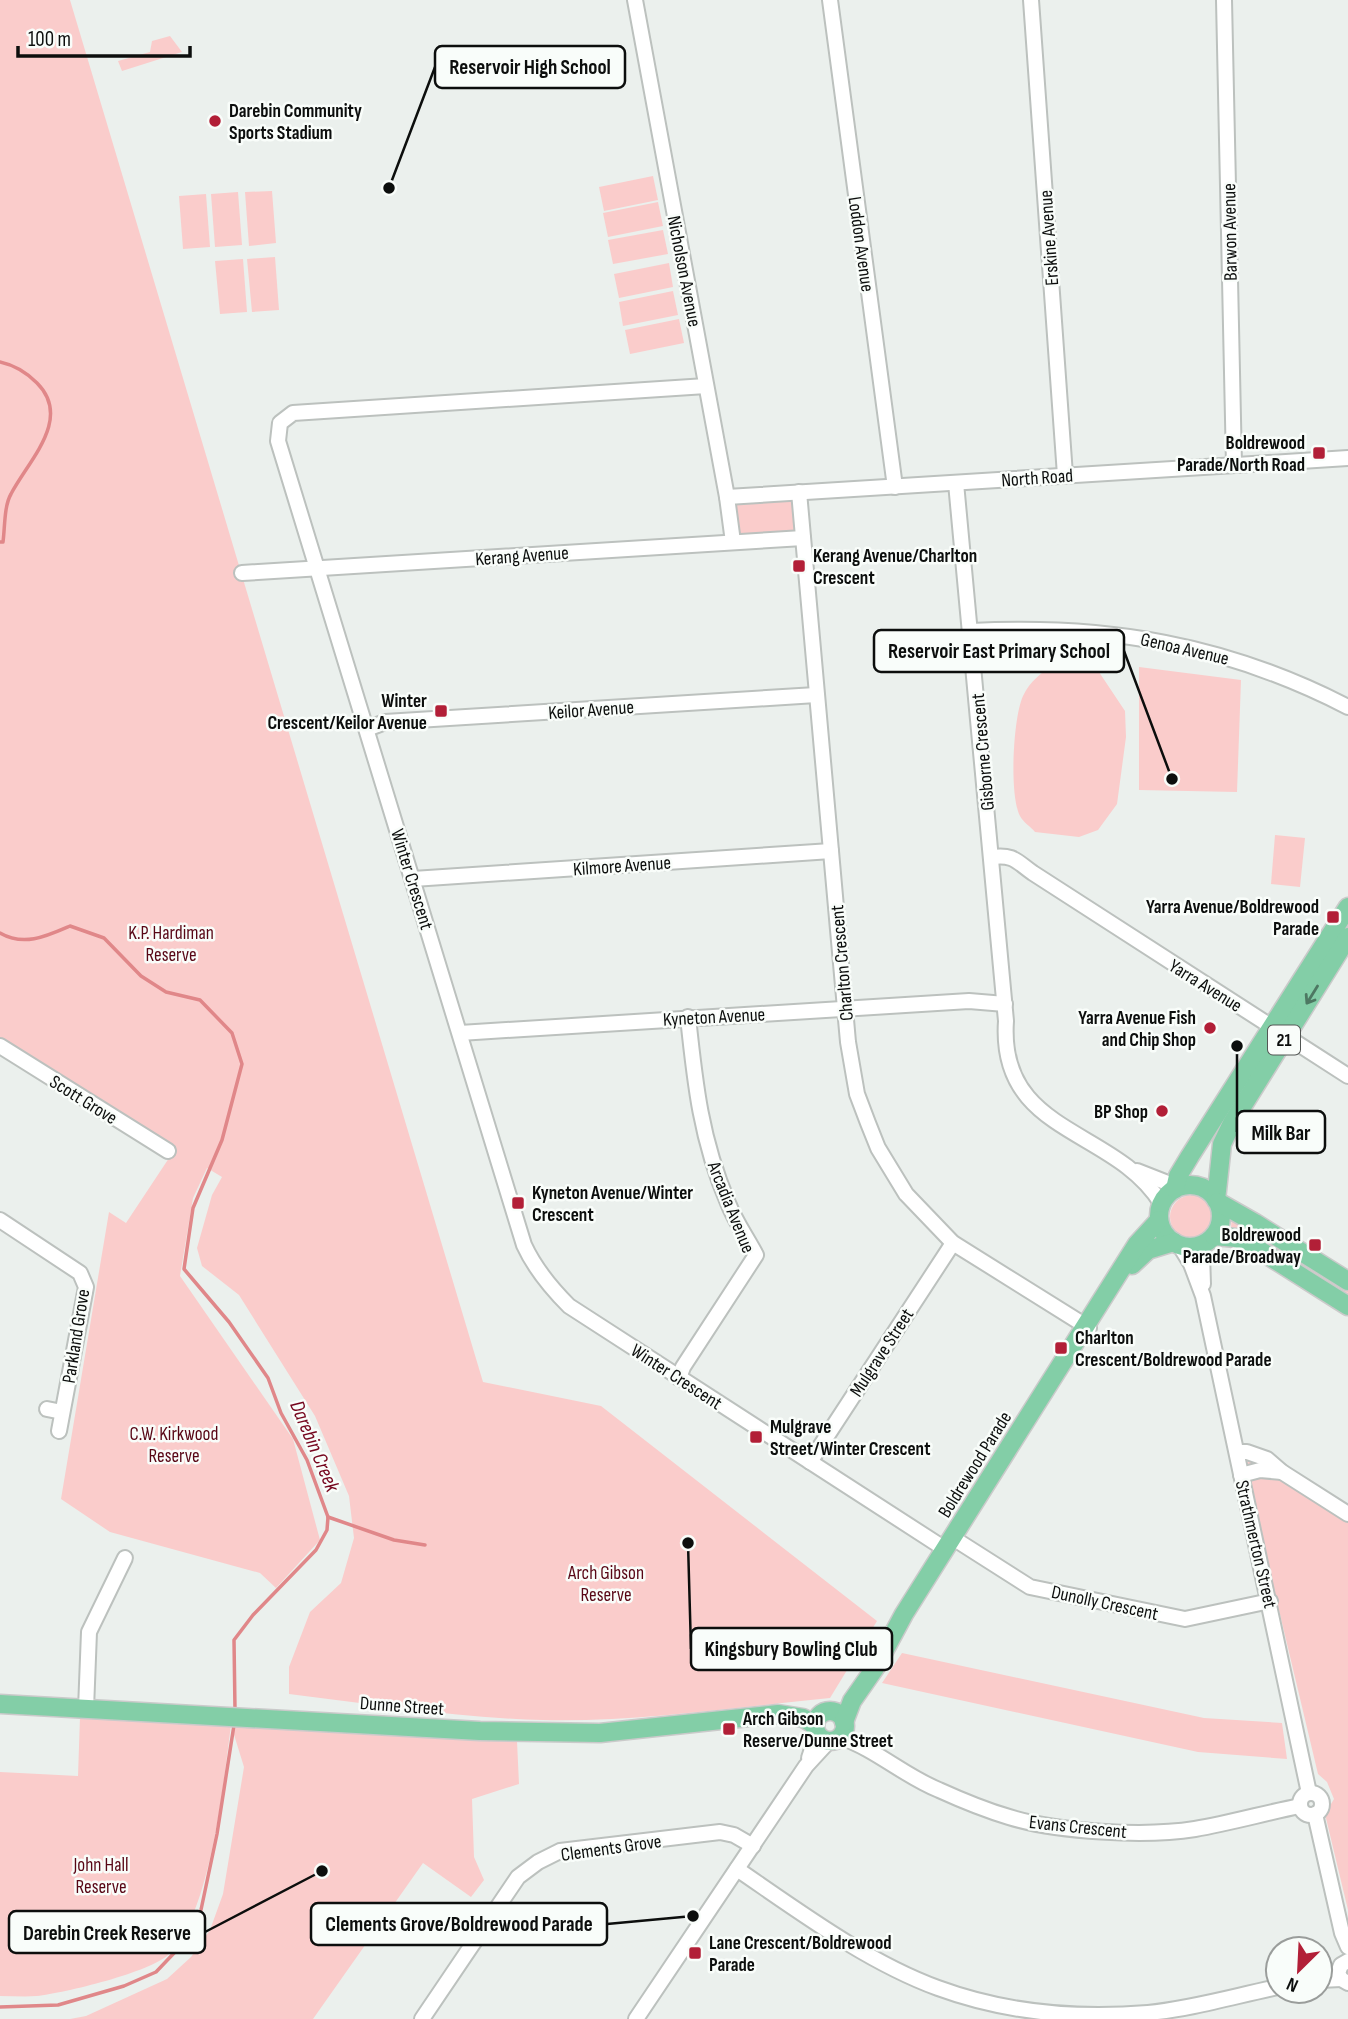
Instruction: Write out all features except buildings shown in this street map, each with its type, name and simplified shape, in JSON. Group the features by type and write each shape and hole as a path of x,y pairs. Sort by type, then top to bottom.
{"main road":[{"name":"21","path":"1160,1212 1175,1189 1178,1176 1227,1116 1279,1031 1348,907"},
{"name":"21","path":"1279,1031 1348,937"},
{"name":"21","path":"1209,1240 1221,1220 1217,1201 1227,1116"},
{"path":"1175,1189 1188,1185 1201,1187 1217,1201 1348,1281"},
{"path":"1160,1212 1164,1233 1177,1244 1192,1247 1209,1240 1236,1238 1348,1306"},
{"name":"Boldrewood Parade","path":"831,1726 867,1664 904,1614 1085,1331 1137,1244 1160,1212"},
{"name":"Boldrewood Parade","path":"1085,1331 1134,1262 1148,1250 1177,1244"},
{"name":"Dunne Street","path":"0,1696 23,1704"},
{"name":"Dunne Street","path":"0,1704 480,1731 600,1733 778,1714 831,1726"}],"street":[{"name":"Nicholson Avenue","path":"635,0 727,497 733,542"},
{"name":"Loddon Avenue","path":"830,0 895,487"},
{"name":"Erskine Avenue","path":"1031,0 1065,475"},
{"name":"Barwon Avenue","path":"1224,0 1234,465"},
{"name":"Winter Crescent","path":"706,386 293,413 280,423 278,442 524,1245 532,1262 550,1287 569,1306 810,1462 949,1544"},
{"name":"North Road","path":"727,497 1348,458"},
{"name":"Gisborne Crescent","path":"956,483 993,862 1006,1021 1005,1040 1014,1076 1038,1110 1130,1168 1154,1192 1160,1212"},
{"name":"Charlton Crescent","path":"799,492 845,1009 857,1094 878,1148 906,1194 953,1243 1085,1331"},
{"name":"Kerang Avenue","path":"242,573 803,538"},
{"name":"Genoa Avenue","path":"971,631 1078,630 1128,635 1242,662 1285,677 1348,707"},
{"name":"Keilor Avenue","path":"367,729 385,722 816,695"},
{"name":"Kilmore Avenue","path":"413,879 831,852"},
{"name":"Yarra Avenue","path":"993,862 1007,856 1014,858 1348,1076"},
{"name":"Kyneton Avenue","path":"460,1033 1004,999"},
{"name":"Arcadia Avenue","path":"679,1378 683,1367 756,1255 728,1205 711,1157 698,1104 688,1017"},
{"name":"Scott Grove","path":"0,1046 168,1152"},
{"path":"1130,1168 1165,1182 1175,1189"},
{"name":"Parkland Grove","path":"0,1220 80,1273 86,1287 59,1431"},
{"name":"Strathmerton Street","path":"1203,1296 1202,1254 1209,1240"},
{"name":"Mulgrave Street","path":"810,1462 953,1243"},
{"name":"Strathmerton Street","path":"1177,1244 1191,1264 1203,1296 1310,1793"},
{"path":"47,1409 62,1412"},
{"path":"1237,1452 1247,1452 1267,1459 1282,1472 1348,1514"},
{"path":"1241,1475 1260,1470 1282,1472"},
{"name":"Dunolly Crescent","path":"949,1544 1030,1587 1185,1619 1270,1601"},
{"path":"86,1709 89,1632 125,1558"},
{"name":"Evans Crescent","path":"831,1726 936,1789 1002,1815 1077,1829 1149,1833 1193,1829 1300,1806"},
{"name":"Boldrewood Parade","path":"641,2017 831,1726"},
{"path":"1310,1793 1319,1796 1322,1802 1315,1814 1304,1812 1300,1806 1303,1796 1310,1793"},
{"path":"1315,1814 1345,1940 1344,1975"},
{"name":"Clements Grove","path":"422,2019 518,1877 538,1862 560,1851 720,1832 734,1835 753,1846"},
{"path":"737,1869 876,1959 937,1988 1016,2015 1151,2013 1264,1990"}],"green space":[{"name":"K.P. Hardiman Reserve","path":"0,0 70,0 483,1382 601,1406 877,1621 830,1698 615,1719 543,1720 447,1714 289,1694 289,1667 310,1612 341,1583 354,1538 349,1496 315,1416 239,1295 202,1266 197,1248 212,1195 222,1177 207,1168 193,1198 180,1276 293,1439 320,1540 276,1588 260,1573 110,1532 61,1499 109,1212 126,1223 175,1149 0,1038"},
{"path":"170,36 182,52 122,71 118,61 150,52 152,41"},
{"path":"653,176 658,200 604,211 599,187"},
{"path":"272,191 276,243 249,246 245,192"},
{"path":"238,192 242,245 215,247 211,194"},
{"path":"206,194 210,247 183,249 179,196"},
{"path":"658,202 663,226 608,237 603,213"},
{"path":"663,230 668,254 613,264 608,240"},
{"path":"275,257 279,310 252,312 247,259"},
{"path":"243,259 247,312 220,314 215,261"},
{"path":"669,263 673,287 619,298 614,274"},
{"path":"673,291 678,315 623,326 619,302"},
{"path":"679,319 684,343 630,354 625,330"},
{"path":"799,492 803,538 733,542 727,497"},
{"path":"1054,665 1097,669 1125,711 1126,737 1117,804 1098,830 1079,837 1035,832 1020,816 1014,791 1017,721 1023,696 1040,674"},
{"path":"1139,667 1241,680 1237,792 1139,790"},
{"path":"1275,835 1305,838 1300,887 1271,884"},
{"path":"1192,1195 1208,1201 1214,1217 1208,1233 1192,1239 1176,1233 1170,1217 1176,1201"},
{"path":"1232,1216 1348,1290 1348,1300 1231,1227"},
{"path":"1244,1463 1262,1463 1348,1518 1348,1910 1325,1814 1334,1799 1327,1782 1318,1774"},
{"path":"902,1653 1204,1718 1282,1723 1287,1759 1198,1752 882,1683"},
{"name":"John Hall Reserve","path":"80,1717 189,1722 408,1736 517,1741 519,1784 472,1799 474,1857 484,1880 471,1897 423,1863 313,2019 70,2019 86,2016 167,1979 191,1957 210,1930 223,1894 244,1767 231,1725 219,1813 205,1879 183,1935 169,1954 145,1968 67,1991 37,1996 0,1996 0,1772 78,1776"}],"waterway":[{"name":"Darebin Creek","path":"0,362 20,370 37,383 47,397 51,411 44,440 9,499 3,542 0,542"},
{"name":"Darebin Creek","path":"0,933 27,940 70,926 104,938 141,976 166,992 200,1000 232,1033 242,1064 222,1140 193,1208 184,1269 229,1322 268,1378 281,1413 307,1460 328,1517 327,1530 316,1550 253,1615 234,1640 235,1710"},
{"path":"328,1517 394,1540 425,1545"},
{"name":"Darebin Creek","path":"0,2007 58,2005 124,1986 156,1972 176,1951 198,1924 217,1834 234,1725"}],"place":[{"name":"Darebin Community Sports Stadium","path":"215,121"},
{"name":"Reservoir High School","path":"389,188"},
{"name":"Boldrewood Parade/North Road","path":"1319,453"},
{"name":"Kerang Avenue/Charlton Crescent","path":"799,566"},
{"name":"Winter Crescent/Keilor Avenue","path":"441,711"},
{"name":"Reservoir East Primary School","path":"1172,779"},
{"name":"Yarra Avenue/Boldrewood Parade","path":"1333,917"},
{"name":"Yarra Avenue Fish and Chip Shop","path":"1210,1028"},
{"name":"Milk Bar","path":"1237,1046"},
{"name":"BP Shop","path":"1162,1111"},
{"name":"Kyneton Avenue/Winter Crescent","path":"518,1203"},
{"name":"Boldrewood Parade/Broadway","path":"1315,1245"},
{"name":"Charlton Crescent/Boldrewood Parade","path":"1061,1348"},
{"name":"Mulgrave Street/Winter Crescent","path":"756,1437"},
{"name":"Kingsbury Bowling Club","path":"688,1543"},
{"name":"Arch Gibson Reserve/Dunne Street","path":"729,1729"},
{"name":"Darebin Creek Reserve","path":"322,1871"},
{"name":"Clements Grove/Boldrewood Parade","path":"693,1916"},
{"name":"Lane Crescent/Boldrewood Parade","path":"695,1953"}],"park label":[{"name":"C.W. Kirkwood Reserve","path":"174,1444"},
{"name":"Arch Gibson Reserve","path":"606,1583"}]}
